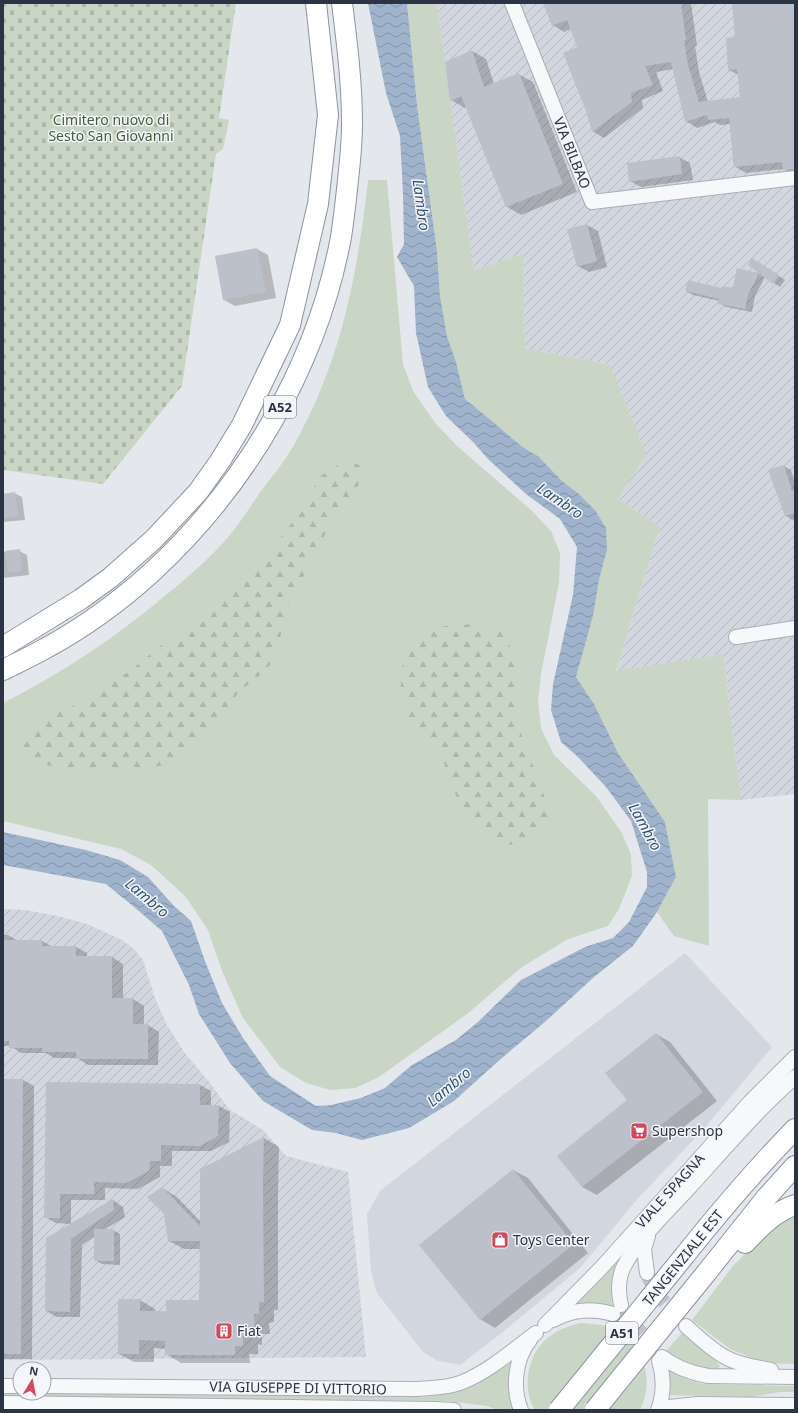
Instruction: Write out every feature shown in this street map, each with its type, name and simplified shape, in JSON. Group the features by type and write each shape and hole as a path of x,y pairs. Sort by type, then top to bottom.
{"highway":[{"name":"A52","path":"3,647 81,599 110,578 154,539 198,492 220,461 242,425 290,325 318,204 328,115 316,3"},
{"name":"A52","path":"10,667 47,648 87,623 151,573 182,542 213,507 240,473 269,426 301,365 322,309 332,273 341,237 346,201 352,125 350,82 342,3"},
{"path":"3,634 36,617 75,593 148,536 198,492"},
{"name":"TANGENZIALE EST","path":"559,1410 726,1205 795,1129"},
{"name":"TANGENZIALE EST","path":"595,1410 710,1274 766,1198 795,1166"},
{"path":"607,1410 710,1274 762,1225 785,1208 795,1205"}],"street":[{"name":"VIA BILBAO","path":"512,3 592,202 795,178"},
{"path":"736,637 795,628"},
{"name":"VIALE SPAGNA","path":"540,1329 602,1267 750,1102 795,1058"},
{"name":"VIALE SPAGNA","path":"540,1329 565,1314 576,1311 617,1309 618,1288 623,1267 650,1232 754,1116 795,1077"},
{"path":"647,1273 644,1249 650,1232"},
{"path":"686,1326 726,1358 750,1366 795,1375"},
{"path":"521,1410 516,1388 518,1365 528,1343 540,1329"},
{"name":"VIA GIUSEPPE DI VITTORIO","path":"52,1386 439,1388 460,1383 476,1375 540,1329"},
{"path":"795,1375 708,1376 694,1374 661,1359 663,1384 662,1396 658,1409 698,1404 795,1404"},
{"path":"779,1404 795,1400"},
{"name":"VIA GIUSEPPE DI VITTORIO","path":"3,1403 454,1410"}],"shaded area":[{"path":"437,3 795,3 795,794 741,800 723,654 616,672 660,526 617,499 610,365 525,348 523,254 474,270"},
{"path":"3,909 25,910 58,916 87,924 122,940 134,949 143,960 155,998 167,1025 184,1052 229,1109 263,1130 286,1156 348,1172 366,1357 3,1360"},
{"path":"685,953 772,1047 702,1131 639,1197 580,1268 460,1365 438,1361 423,1352 377,1293 371,1271 367,1214 380,1191"}],"green space":[{"name":"Cimitero nuovo di Sesto San Giovanni","path":"3,3 236,3 219,118 229,120 223,149 216,154 182,386 103,484 3,470"},
{"path":"407,3 437,3 474,270 523,254 525,348 610,365 646,454 617,499 660,526 616,671 723,654 741,800 708,799 709,946 674,936 657,912 676,877 665,822 618,753 594,704 576,677 593,616 599,580 607,550 595,510 579,494 562,481 539,457 521,446 465,399 456,362 447,336 440,296 437,251 417,105"},
{"path":"368,180 387,180 403,364 413,391 436,424 457,446 531,510 551,531 560,553 559,583 541,674 538,701 541,728 554,755 596,796 622,833 631,855 632,876 619,909 608,926 568,939 522,967 467,1014 379,1077 355,1088 330,1090 306,1083 280,1067 243,1018 222,971 208,930 185,896 151,865 121,849 3,821 3,703 46,680 88,654 147,611 183,581 230,535 283,463 307,420 331,363 348,303 360,242"},
{"path":"348,459 359,465 364,477 328,529 305,574 293,590 274,660 264,672 239,692 226,711 183,755 171,764 118,773 34,764 20,759 16,743 40,719 68,709 130,671 160,646 203,622 216,610 282,536 303,508 320,476"},
{"path":"475,624 505,631 518,674 516,720 548,806 548,821 539,833 511,845 496,842 472,823 460,806 443,761 410,722 400,693 403,663 417,637 444,626"},
{"path":"795,1211 795,1364 764,1363 730,1349 692,1320 733,1266 773,1226"},
{"path":"623,1257 613,1276 611,1294 613,1309 570,1306"},
{"path":"580,1323 601,1325 613,1329 624,1335 639,1353 644,1364 646,1375 644,1399 640,1410 535,1410 528,1391 528,1381 529,1371 536,1352 553,1334 564,1328"},
{"path":"682,1333 720,1366 717,1369 703,1368 684,1361 666,1351"},
{"path":"514,1361 515,1410 498,1410 487,1406 448,1401 52,1397 52,1393 423,1397 453,1393 476,1385"},
{"path":"665,1369 691,1381 703,1384 795,1386 795,1392 780,1392 750,1397 664,1395"},
{"path":"3,1393 12,1393 12,1397 3,1397"}],"water":[{"name":"Lambro","path":"368,3 407,3 417,105 437,251 440,296 447,336 456,362 465,399 521,446 539,457 562,481 579,494 595,510 606,528 607,550 599,580 593,616 576,677 594,704 618,753 665,822 676,877 657,912 633,946 594,977 454,1101 409,1128 362,1140 336,1133 312,1130 263,1101 230,1063 199,1014 189,985 162,931 106,884 3,865 3,832 86,850 120,860 148,877 174,906 191,921 222,1003 243,1038 270,1076 316,1106 331,1105 361,1098 385,1088 412,1065 456,1040 479,1021 521,980 585,947 613,938 629,922 647,887 647,872 631,821 606,787 578,757 561,742 551,710 553,684 573,595 577,547 560,519 526,494 489,460 446,416 428,387 416,333 414,286 397,257 404,244 400,136 386,93"}],"building":[{"path":"543,3 681,3 688,65 699,102 740,97 737,69 728,70 726,38 735,37 732,3 795,3 795,169 783,170 782,162 734,167 729,118 708,120 707,115 685,122 671,62 645,66 653,85 631,93 632,102 592,132 586,111 563,53 577,47 567,20 552,26"},
{"path":"472,50 484,87 519,73 563,184 506,207 461,96 450,101 445,62"},
{"path":"680,156 682,174 629,182 627,163"},
{"path":"587,224 597,261 577,267 567,229"},
{"path":"257,248 266,292 223,300 215,256"},
{"path":"752,258 779,275 773,284 748,265"},
{"path":"737,268 758,273 749,291 745,309 718,304 719,299 685,291 688,280 721,288 722,286 733,288"},
{"path":"784,465 792,491 795,490 795,513 785,516 768,470"},
{"path":"15,492 18,516 3,518 3,494"},
{"path":"20,549 22,571 8,573 5,551"},
{"path":"3,940 42,940 42,946 76,946 76,956 112,956 112,998 133,998 133,1024 148,1024 148,1059 76,1059 76,1052 42,1052 42,1048 9,1048 9,1041 3,1041"},
{"path":"656,1033 703,1092 582,1187 557,1156 627,1100 605,1073"},
{"path":"3,1079 23,1079 21,1354 3,1354"},
{"path":"46,1082 200,1084 200,1105 219,1105 218,1136 200,1146 161,1145 161,1161 150,1161 149,1171 126,1183 94,1182 94,1194 60,1194 60,1218 44,1218"},
{"path":"264,1137 264,1302 259,1302 259,1314 254,1314 255,1326 247,1326 247,1336 243,1336 243,1346 235,1346 235,1355 165,1355 165,1341 139,1340 139,1354 118,1354 118,1299 140,1299 140,1311 166,1311 166,1300 199,1300 200,1241 168,1241 164,1214 147,1197 162,1187 200,1226 200,1169"},
{"path":"513,1169 574,1244 480,1320 419,1245"},
{"path":"113,1199 114,1210 71,1239 70,1312 45,1311 46,1238"},
{"path":"94,1229 114,1229 114,1261 94,1261"}],"tunnel":[{"path":"647,1273 653,1286 665,1304 680,1320"},
{"path":"613,1314 628,1322 647,1338 659,1361"}],"place":[{"name":"Supershop","path":"639,1131"},
{"name":"Toys Center","path":"500,1240"},
{"name":"Fiat","path":"224,1331"}]}
